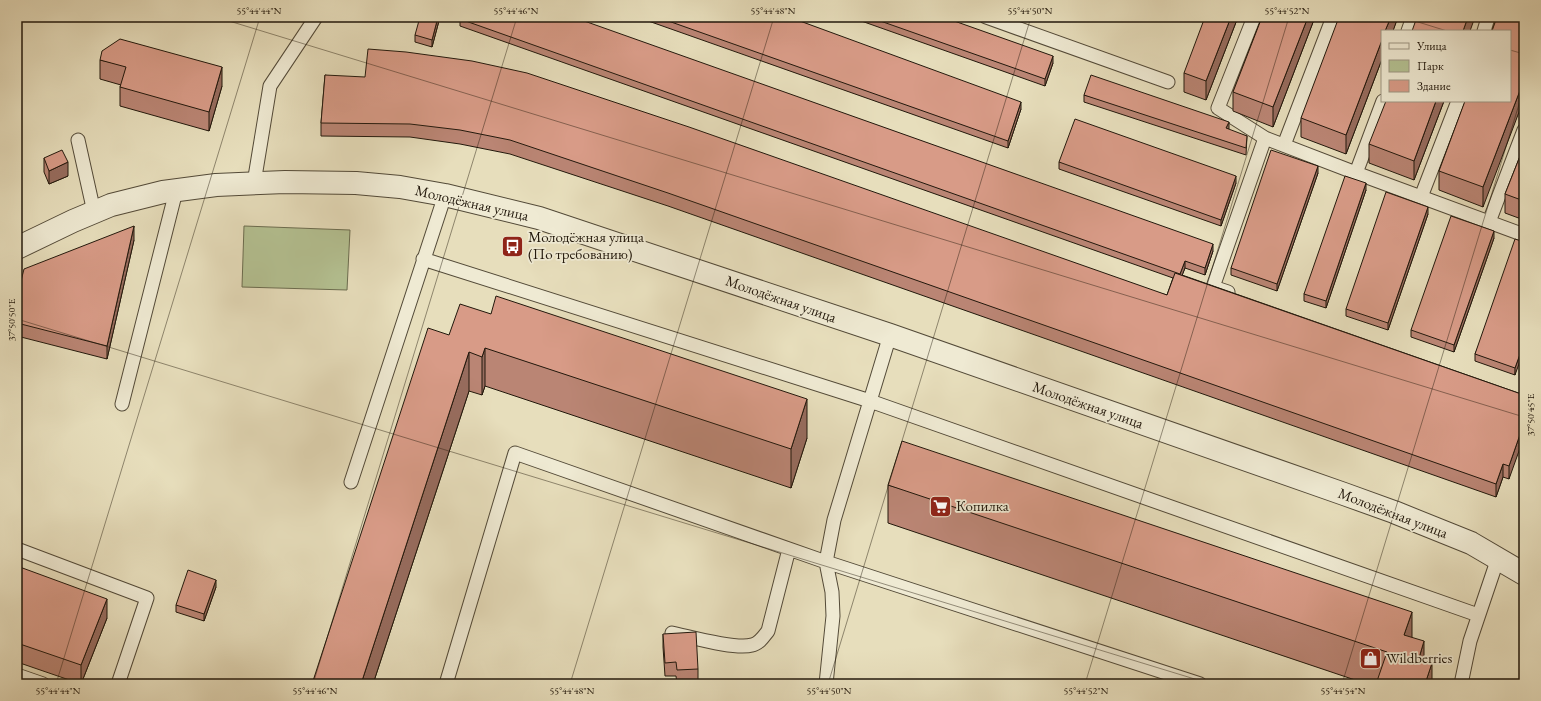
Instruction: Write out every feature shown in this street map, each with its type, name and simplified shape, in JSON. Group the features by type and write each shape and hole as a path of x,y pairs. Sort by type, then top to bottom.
{"street":[{"name":"Молодёжная улица","path":"17,248 111,205 163,192 216,185 254,183 356,183 400,187 445,194 539,218 890,336 1394,512 1471,543 1524,574"}],"lane":[{"path":"254,183 270,86 316,17"},
{"path":"986,17 1168,82"},
{"path":"1254,17 1218,108 1265,138 1524,235"},
{"path":"1284,145 1333,17"},
{"path":"1408,30 1413,17"},
{"path":"1356,173 1383,102"},
{"path":"1422,197 1458,102"},
{"path":"1489,222 1524,130"},
{"path":"1243,298 1214,287 1265,138"},
{"path":"78,140 94,212"},
{"path":"122,404 176,191"},
{"path":"351,482 445,194"},
{"path":"423,259 870,401 1478,615"},
{"path":"826,684 833,616 832,592 826,562 834,520 890,336"},
{"path":"446,684 515,453 826,562 1200,684"},
{"path":"17,549 147,598 118,684"},
{"path":"672,633 737,647 753,645 762,639 768,631 789,549"},
{"path":"1460,684 1470,640 1498,558"},
{"path":"17,675 43,684"}],"green space":[{"path":"244,226 350,230 347,290 242,287"}],"building":[{"path":"420,17 438,17 432,40 415,35"},
{"path":"461,17 573,17 1213,244 1205,268 1185,261 1180,274 460,19"},
{"path":"657,17 789,17 1021,102 1008,141"},
{"path":"869,17 943,17 1053,56 1045,79"},
{"path":"1205,17 1231,17 1206,81 1184,73"},
{"path":"1262,17 1308,17 1273,107 1233,92"},
{"path":"1339,17 1391,17 1385,30 1381,30 1381,43 1346,135 1301,118"},
{"path":"1417,17 1468,17 1463,30 1412,30"},
{"path":"1497,17 1524,17 1524,80 1483,187 1439,171 1465,102 1511,102 1511,30 1492,30"},
{"path":"120,39 222,67 209,112 120,87 126,67 100,60 102,51"},
{"path":"368,49 406,52 472,61 527,73 689,127 1167,295 1175,273 1524,395 1524,423 1509,466 1503,464 1496,484 668,193 510,140 460,130 410,124 321,123 325,75 365,77"},
{"path":"1091,75 1229,122 1226,128 1247,136 1246,148 1084,95"},
{"path":"1386,102 1436,102 1414,161 1369,144"},
{"path":"1075,119 1236,176 1221,220 1059,162"},
{"path":"1524,146 1524,201 1505,194"},
{"path":"62,150 68,162 49,171 44,158"},
{"path":"1271,150 1318,166 1277,284 1231,268"},
{"path":"1345,176 1366,183 1326,301 1304,294"},
{"path":"1386,192 1428,207 1388,323 1346,309"},
{"path":"1451,216 1494,231 1454,345 1411,330"},
{"path":"134,226 107,346 17,323 17,297 24,269"},
{"path":"1515,239 1524,242 1524,343 1515,368 1475,354"},
{"path":"496,296 807,399 791,449 485,348 482,357 469,352 361,684 312,684 428,328 449,335 460,304 491,314"},
{"path":"902,441 1412,612 1404,635 1424,641 1419,658 1432,663 1425,684 1376,684 1387,652 888,485"},
{"path":"17,566 107,599 81,665 17,643"},
{"path":"188,570 216,580 204,614 176,605"},
{"path":"696,632 698,669 677,670 676,662 665,663 663,634"}],"place":[{"name":"Молодёжная улица (По требованию)","path":"512,246"},
{"name":"Копилка","path":"941,506"},
{"name":"Wildberries","path":"1370,658"}]}
